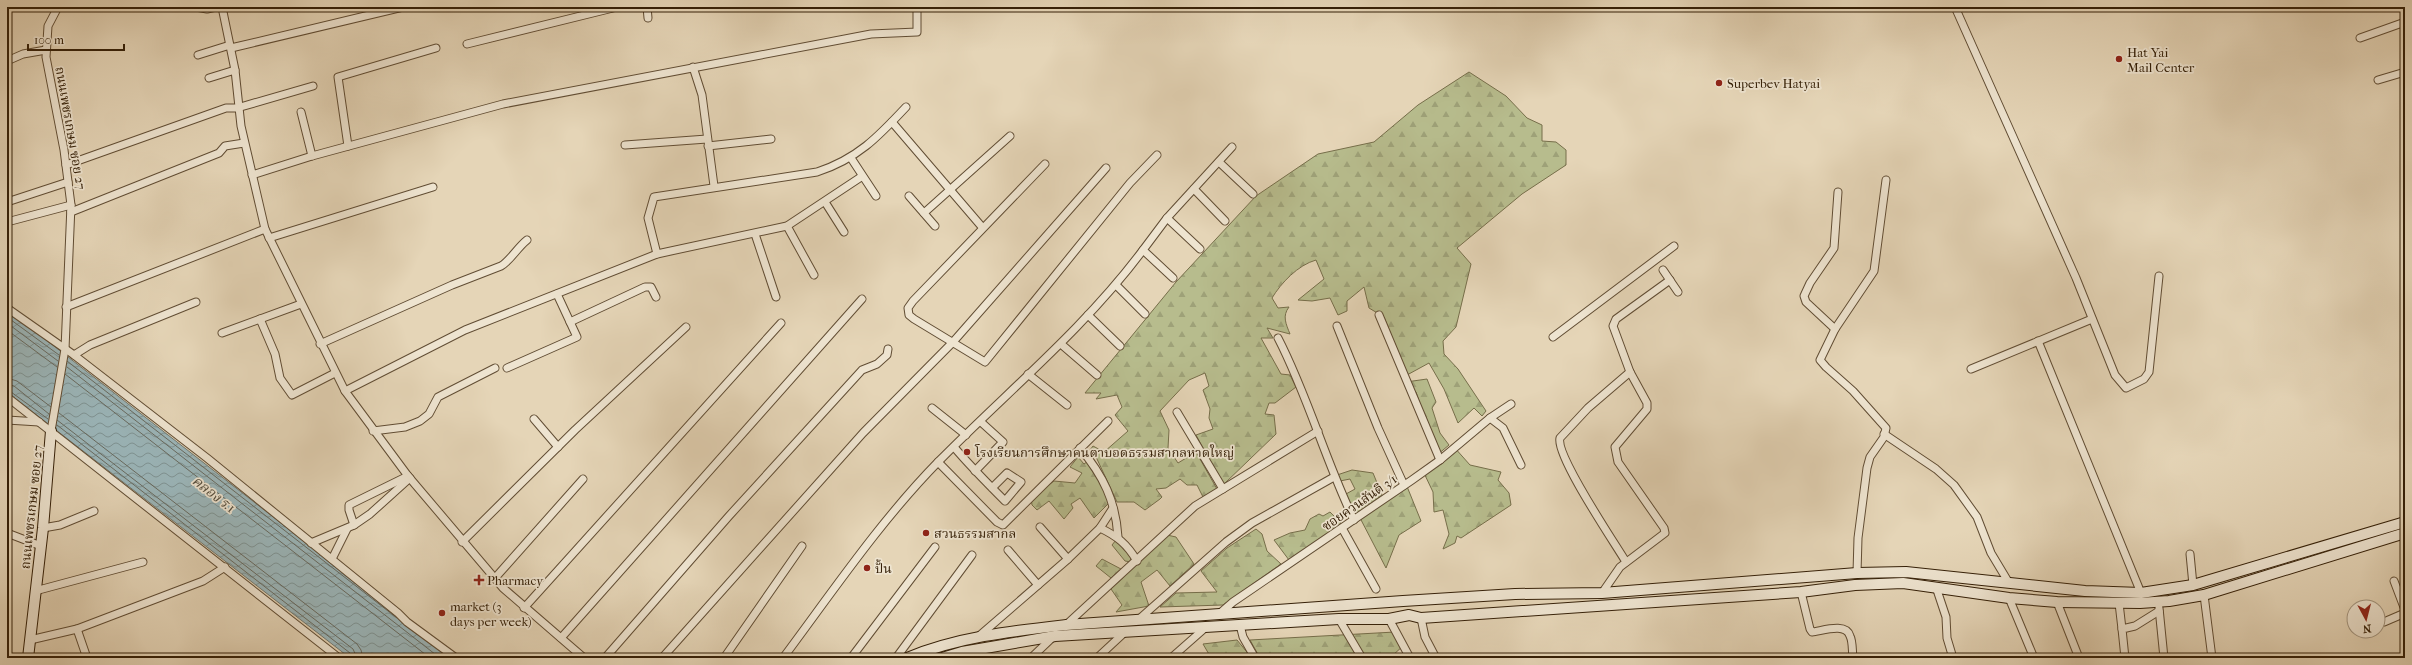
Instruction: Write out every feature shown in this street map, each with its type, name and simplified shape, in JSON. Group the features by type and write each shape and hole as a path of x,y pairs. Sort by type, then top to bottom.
{"main road":[{"name":"ถนนเพชรเกษม ซอย 27","path":"28,658 43,528 51,432"},
{"path":"907,658 977,638 1014,631 1066,625 1516,594 1602,593 1857,573 1906,572 2085,591 2141,592 2193,585 2405,522"},
{"path":"942,658 1055,636 1339,619 1389,619 1409,615 1421,618 1517,610 1801,592 1855,585 1895,584 1936,587 2009,598 2057,602 2119,603 2160,606 2204,595 2405,533"},
{"path":"1516,594 1517,610"}],"street":[{"name":"ถนนเพชรเกษม ซอย 27","path":"51,432 65,351 71,208 66,165 46,50 48,26 58,7"},
{"path":"196,7 207,9 216,7"},
{"path":"222,7 235,70 237,108 244,144 265,229 320,344 345,391 373,431 462,542 524,608 584,658"},
{"path":"198,55 403,7"},
{"path":"467,44 617,7"},
{"path":"647,7 648,18"},
{"path":"252,175 312,156 503,104 870,34 917,32 917,7"},
{"path":"1955,7 2092,319 2115,375 2126,388 2144,379 2151,366 2159,276"},
{"path":"2360,38 2405,22"},
{"path":"348,146 338,77 436,48"},
{"path":"7,61 23,54 46,50"},
{"path":"694,67 702,95 714,186"},
{"path":"209,78 235,70"},
{"path":"2378,80 2405,72"},
{"path":"66,165 226,108 237,108 313,86"},
{"path":"657,254 648,218 654,197 714,186 817,172 851,158 892,122 906,107"},
{"path":"301,112 312,156"},
{"path":"892,122 982,227"},
{"path":"924,213 1010,136"},
{"path":"625,145 771,139"},
{"path":"7,222 71,208 220,153 225,146 244,144"},
{"path":"783,658 862,550 938,462 1061,344 1116,286 1167,218 1232,147"},
{"path":"1045,164 982,227 908,308 909,315 985,362 1130,184 1157,155"},
{"path":"851,158 861,177 876,196"},
{"path":"1219,162 1253,194"},
{"path":"662,658 863,434 953,342 1106,168"},
{"path":"345,391 465,330 657,254 787,226 861,177"},
{"path":"1857,573 1859,531 1867,468 1870,457 1884,436 1886,428 1853,391 1820,360 1835,330 1874,271 1886,180"},
{"path":"7,202 68,182"},
{"path":"269,238 433,187"},
{"path":"1194,189 1225,221"},
{"path":"1835,330 1806,302 1804,296 1810,283 1834,248 1838,192"},
{"path":"909,196 935,226"},
{"path":"825,202 844,232"},
{"path":"1167,218 1200,249"},
{"path":"787,226 814,275"},
{"path":"66,307 265,229"},
{"path":"755,234 776,297"},
{"path":"320,344 452,285 507,263 515,249 527,240"},
{"path":"1553,337 1674,246"},
{"path":"1143,250 1173,278"},
{"path":"1663,270 1678,292"},
{"path":"1602,593 1612,576 1626,562 1665,533 1664,528 1618,462 1615,454 1615,446 1647,409 1647,403 1630,372 1613,326 1616,319 1670,280"},
{"path":"1116,286 1145,314"},
{"path":"570,322 645,287 651,287 656,297"},
{"path":"507,368 577,338 557,294"},
{"path":"561,638 862,299"},
{"path":"74,355 90,345 196,302"},
{"path":"222,333 301,304"},
{"path":"7,308 65,351 74,355 207,458 407,622 456,658"},
{"path":"1088,315 1120,346"},
{"path":"1379,315 1440,460"},
{"path":"260,318 275,354 280,378 292,395 335,373"},
{"path":"1971,368 2092,319"},
{"path":"524,608 781,323"},
{"path":"1337,326 1378,428 1404,485"},
{"path":"462,542 558,447 686,327"},
{"path":"1278,338 1296,376 1318,431 1334,477 1354,520"},
{"path":"2038,341 2141,592"},
{"path":"1061,344 1097,374"},
{"path":"605,658 729,516 862,370 877,364 887,355 888,349"},
{"path":"373,431 405,427 420,421 429,414 438,397 495,368"},
{"path":"1626,562 1566,462 1558,443 1560,438 1588,408 1630,372"},
{"path":"1028,374 1067,405"},
{"path":"7,397 339,658"},
{"name":"ซอยควนสันติ 3/1","path":"1218,615 1233,602 1440,460 1490,418 1511,404"},
{"path":"932,408 966,435"},
{"path":"1177,412 1222,489"},
{"path":"534,418 558,447"},
{"path":"1490,418 1503,428 1521,465"},
{"path":"7,420 39,422"},
{"path":"938,462 998,523 1003,524 1108,421"},
{"path":"975,471 1004,442 981,422"},
{"path":"1066,625 1195,506 1318,431"},
{"path":"1884,434 1936,469 1954,485 1977,517 1991,553 2009,583"},
{"path":"954,447 992,488"},
{"path":"1080,448 1103,479 1113,508 1118,537"},
{"path":"311,543 354,525 370,514 409,477"},
{"path":"354,525 349,510 349,505 409,477"},
{"path":"1138,620 1226,542 1252,524 1334,477"},
{"path":"495,578 584,479"},
{"path":"977,638 1068,559 1100,528 1113,508"},
{"path":"43,528 60,525 94,511"},
{"path":"1040,527 1068,559"},
{"path":"1100,528 1118,537 1129,547 1137,561"},
{"path":"1342,528 1376,589"},
{"path":"332,559 347,529"},
{"path":"7,533 41,546"},
{"path":"724,658 802,546"},
{"path":"851,658 935,547"},
{"path":"1008,550 1038,585"},
{"path":"2190,554 2193,585"},
{"path":"896,658 972,555"},
{"path":"35,591 143,562"},
{"path":"30,640 77,629 203,581 225,568"},
{"path":"2394,581 2405,610"},
{"path":"1936,587 1946,617 1947,638 1953,658"},
{"path":"1801,592 1812,632 1841,629 1848,632 1854,658"},
{"path":"2204,595 2212,658"},
{"path":"2009,598 2034,658"},
{"path":"2057,602 2079,658"},
{"path":"2119,603 2125,658"},
{"path":"2122,630 2135,626 2160,606"},
{"path":"2160,606 2164,658"},
{"path":"2386,621 2405,613"},
{"path":"1421,618 1425,637 1436,658"},
{"path":"1339,619 1362,658"},
{"path":"1389,619 1410,658"},
{"path":"1240,625 1251,656"},
{"path":"1171,658 1205,628"},
{"path":"77,629 87,658"},
{"path":"1097,658 1125,632"},
{"path":"1031,658 1055,636"}],"green space":[{"path":"1469,72 1506,96 1527,118 1542,125 1542,141 1556,142 1566,150 1566,165 1522,194 1457,248 1471,264 1456,327 1443,341 1444,354 1458,369 1486,411 1482,416 1474,408 1458,423 1444,389 1429,363 1407,375 1384,317 1369,308 1364,287 1347,301 1347,311 1338,315 1330,298 1312,301 1298,300 1324,279 1316,260 1309,262 1291,275 1280,286 1272,298 1278,308 1289,307 1285,317 1290,334 1267,328 1273,338 1261,338 1281,374 1290,375 1296,387 1275,403 1269,403 1265,414 1274,415 1276,434 1223,485 1196,435 1213,429 1209,418 1210,409 1203,390 1209,386 1205,373 1189,380 1160,411 1169,430 1168,448 1178,463 1196,452 1217,489 1203,497 1197,485 1187,485 1180,479 1166,488 1156,489 1162,497 1145,510 1134,502 1117,502 1097,459 1090,450 1093,446 1104,452 1128,431 1115,415 1122,407 1117,395 1096,399 1101,393 1085,393 1176,282 1256,196 1318,154 1374,142 1418,105"},
{"path":"1427,379 1436,402 1432,408 1440,433 1449,445 1437,455 1416,392 1406,382"},
{"path":"1454,447 1470,465 1501,472 1498,480 1509,493 1511,505 1461,538 1457,536 1455,543 1443,549 1449,534 1443,510 1434,512 1433,492 1423,471"},
{"path":"1078,457 1084,464 1088,461 1093,466 1091,469 1112,500 1094,518 1080,498 1071,504 1073,508 1064,519 1049,501 1037,510 1032,505 1031,498 1054,481 1075,483 1082,473 1070,467"},
{"path":"1352,470 1373,473 1382,495 1355,515 1346,494 1355,489 1350,479 1340,481 1337,475"},
{"path":"1406,484 1421,521 1399,535 1386,568 1359,516"},
{"path":"1330,512 1341,523 1326,536 1289,560 1274,540 1290,533 1305,530 1310,519 1319,514 1323,516"},
{"path":"1256,529 1262,534 1267,551 1281,564 1223,605 1160,607 1176,593 1217,592 1201,571 1227,548"},
{"path":"1167,535 1176,537 1194,564 1170,586 1157,570 1141,582 1149,606 1116,612 1122,605 1111,589"},
{"path":"1116,540 1130,553 1131,562 1125,561 1112,545"},
{"path":"1102,559 1121,569 1111,578 1096,566"},
{"path":"1395,632 1404,645 1392,656 1393,658 1260,658 1250,640"},
{"path":"1237,640 1251,657 1209,658 1210,656 1203,644"}],"water":[{"name":"คลอง ร.1","path":"7,312 27,325 454,658 350,658 7,392"}],"place":[{"name":"Hat Yai Mail Center","path":"2119,59"},
{"name":"Superbev Hatyai","path":"1719,83"},
{"name":"โรงเรียนการศึกษาคนตาบอดธรรมสากลหาดใหญ่","path":"967,452"},
{"name":"สวนธรรมสากล","path":"926,533"},
{"name":"ปั้น","path":"867,568"},
{"name":"Pharmacy","path":"479,580"},
{"name":"market (3 days per week)","path":"442,613"}]}
